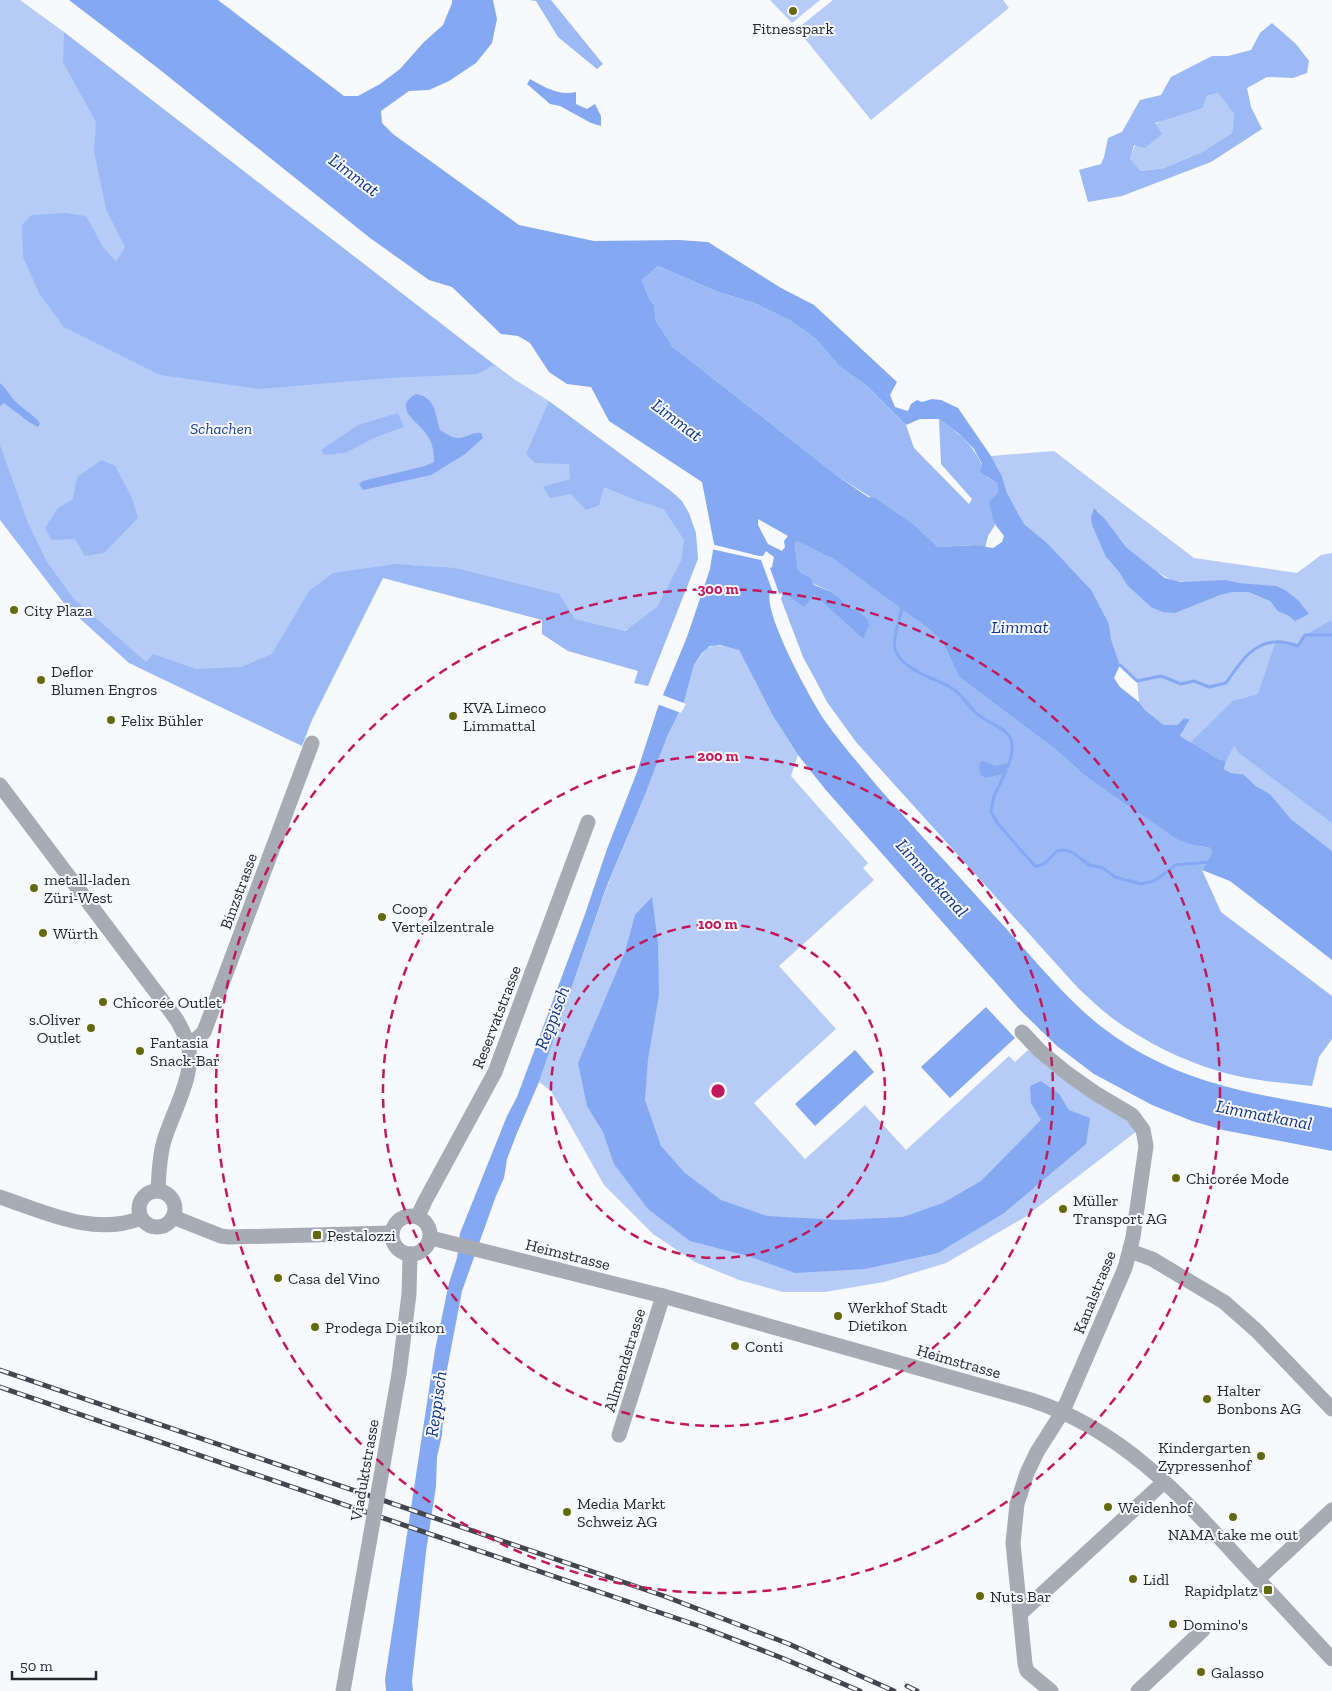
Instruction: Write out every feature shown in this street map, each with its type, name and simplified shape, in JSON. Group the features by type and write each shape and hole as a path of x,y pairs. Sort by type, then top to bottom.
{"street":[{"name":"Binzstrasse","path":"189,1046 204,1032 312,743"},
{"path":"0,785 177,1020 189,1046 188,1073 163,1144 159,1165 158,1190"},
{"name":"Reservatstrasse","path":"418,1216 424,1201 495,1072 588,822"},
{"name":"Kanalstrasse","path":"1022,1032 1068,1074 1094,1093 1132,1115 1143,1130 1146,1153 1130,1251 1118,1286 1063,1411 1029,1468 1017,1504 1013,1543 1027,1671 1051,1691"},
{"path":"151,1191 165,1192 174,1202 173,1217 164,1226 151,1226 141,1218 138,1212 141,1199 151,1191"},
{"path":"0,1197 86,1224 118,1225 141,1218"},
{"path":"411,1215 418,1216 428,1225 431,1231 428,1245 424,1250 410,1254 399,1250 395,1245 392,1233 394,1226 398,1221 411,1215"},
{"path":"173,1217 221,1236 229,1237 392,1233"},
{"name":"Heimstrasse","path":"431,1238 663,1296 1031,1400 1063,1411 1109,1437 1183,1499 1332,1659"},
{"path":"1130,1251 1159,1263 1224,1302 1257,1331 1332,1409"},
{"name":"Viaduktstrasse","path":"343,1691 399,1374 409,1294 410,1254"},
{"name":"Allmendstrasse","path":"619,1435 663,1296"},
{"path":"1021,1613 1164,1482"},
{"path":"1258,1579 1332,1510"},
{"path":"1138,1691 1203,1630"}],"green space":[{"name":"Schachen","path":"0,0 20,0 64,32 64,39 178,127 514,379 549,401 548,404 684,506 697,550 664,640 627,629 624,631 574,619 415,565 389,565 299,732 135,661 67,597 39,551 0,459"},
{"name":"Fitnesspark","path":"770,0 820,0 792,23"},
{"path":"833,0 1003,0 1009,8 871,120 797,29"},
{"path":"1218,93 1234,114 1232,133 1202,152 1164,168 1141,171 1130,159 1141,137 1149,129 1168,118 1203,108 1207,96"},
{"path":"1054,451 1194,558 1297,573 1321,555 1332,553 1332,851 1291,819 1270,794 1256,786 1243,774 1231,773 1224,769 1226,761 1218,759 1180,736 1190,719 1184,718 1177,725 1164,725 1145,710 1139,702 1137,681 1120,665 1111,639 1109,624 1046,542 1024,524 1007,493 1002,476 991,456","holes":["1097,510 1126,547 1156,571 1171,580 1192,583 1127,585 1106,557"]},
{"path":"714,645 739,650 773,716 798,755 791,776 868,863 863,868 874,880 779,966 836,1029 754,1103 805,1159 865,1105 906,1150 1009,1056 1015,1062 1028,1050 1119,1113 1137,1131 1025,1217 946,1263 884,1282 825,1292 783,1292 739,1280 695,1262 653,1234 604,1185 551,1091 539,1082 606,889 667,737 684,702 694,665 706,649"}],"shaded area":[{"path":"529,0 551,0 603,64 597,69 558,37 536,1"},
{"path":"1272,23 1296,44 1309,61 1307,73 1293,78 1267,77 1247,88 1251,107 1262,129 1211,162 1122,196 1088,202 1079,170 1101,164 1108,138 1122,132 1140,100 1161,95 1171,77 1212,56 1228,56 1251,50 1260,33","holes":["1218,93 1234,114 1232,133 1202,152 1164,168 1141,171 1130,159 1134,145 1145,148 1162,134 1155,123 1203,108 1207,96"]},
{"path":"64,32 494,365 477,374 389,378 259,389 160,375 64,327 39,293 23,257 22,225 32,215 65,213 86,216 103,247 116,262 125,247 106,209 94,151 96,122 63,62"},
{"path":"658,266 718,292 754,303 789,320 815,338 840,367 867,386 906,425 914,448 969,504 972,499 941,464 939,419 956,431 974,450 987,477 998,484 999,493 994,499 995,525 988,536 985,548 975,545 938,547 917,527 839,477 673,347 656,321 654,305 642,280"},
{"path":"549,401 671,491 682,501 689,513 696,533 698,559 648,686 634,683 638,671 568,651 542,634 542,620 383,578 312,720 302,746 129,663 66,606 0,520 0,445 28,523 47,562 74,599 146,662 153,654 196,669 241,667 272,654 309,591 333,573 396,564 455,568 559,594 575,619 625,631 657,607 681,561 684,540 664,509 604,487 599,505 586,510 571,494 550,498 543,487 570,479 569,464 535,463 526,454"},
{"path":"398,413 404,427 376,437 345,453 324,455 321,450 358,425"},
{"path":"102,460 115,466 132,498 138,518 104,553 85,556 75,539 52,540 45,528 58,508 73,499 77,477"},
{"path":"796,540 833,557 930,630 942,641 959,677 1056,750 1084,775 1200,846 1210,848 1212,853 1202,870 1221,912 1332,996 1332,1039 1319,1057 1312,1086 1270,1082 1239,1076 1177,1056 1121,1025 1078,988 856,742 827,702 803,657 781,599 783,592 814,595 863,639 857,610 848,607 832,592 814,584 810,578 798,569"},
{"path":"1332,620 1332,823 1239,753 1234,745 1226,761 1218,759 1190,743 1233,701 1258,694 1276,641 1298,646 1305,635"}],"water":[{"name":"Limmat","path":"69,0 218,0 344,96 358,96 380,84 400,69 423,43 443,25 452,0 493,0 497,19 492,43 476,63 449,81 429,90 409,91 381,111 382,123 393,134 519,225 594,241 679,240 708,242 781,288 814,305 897,382 890,395 895,407 908,411 911,404 917,400 922,402 932,399 941,400 958,408 991,456 1002,476 1007,493 1024,524 1046,542 1091,590 1109,624 1111,639 1120,665 1114,678 1120,687 1164,725 1177,725 1184,718 1190,719 1180,736 1218,759 1226,761 1224,769 1231,773 1243,774 1256,786 1270,794 1291,819 1332,851 1332,960 1230,881 1202,870 1212,853 1210,848 1177,839 1084,775 1056,750 959,677 942,641 930,630 833,558 796,541 798,569 811,578 814,585 832,592 848,607 857,610 868,620 869,625 863,639 814,595 804,607 783,592 776,596 770,593 770,603 774,619 800,677 825,721 878,787 1054,982 1098,1024 1148,1057 1198,1078 1250,1092 1332,1108 1332,1151 1223,1130 1192,1121 1152,1105 1094,1074 1057,1046 1020,1010 825,789 798,755 773,716 739,650 720,645 710,646 702,653 694,665 684,702 667,737 606,888 539,1082 507,1159 504,1178 462,1291 446,1375 442,1435 437,1457 436,1486 426,1552 412,1681 413,1691 386,1691 385,1679 435,1350 449,1283 457,1258 460,1233 507,1116 517,1097 584,917 607,849 637,772 658,707 687,637 710,569 714,544 702,482 609,421 591,387 567,384 549,372 530,343 518,336 501,334 452,287 429,280 370,238 159,69","holes":["658,266 718,292 754,303 789,320 815,338 840,367 867,386 906,425 920,419 939,419 958,433 974,449 982,464 980,472 998,484 998,493 989,502 994,523 1004,536 1002,542 993,548 975,545 938,547 917,527 875,498 868,497 839,477 673,347 656,321 654,305 642,280","758,519 788,536 784,541 785,547 782,551 768,544 758,525"]},
{"path":"530,79 558,92 576,92 576,104 587,109 595,104 601,116 601,126 591,123 560,106 550,104 527,84"},
{"path":"0,383 16,402 34,416 40,423 38,427 4,403 0,406"},
{"path":"416,394 423,396 431,403 434,407 440,430 449,436 457,438 481,433 483,438 465,454 431,475 363,490 359,484 363,481 425,466 434,462 433,448 429,438 406,410 406,404 409,399"},
{"path":"1094,508 1126,547 1165,578 1181,582 1225,580 1276,586 1298,600 1309,614 1295,621 1278,611 1270,601 1249,592 1232,592 1220,595 1175,613 1163,612 1151,607 1127,585 1106,557 1092,525 1091,517"},
{"path":"983,761 995,766 1010,763 1005,773 986,778 980,774 979,770 980,763"},
{"path":"652,897 658,943 659,995 648,1059 645,1100 661,1146 685,1173 721,1200 767,1216 838,1220 903,1217 943,1203 981,1181 1041,1120 1031,1103 1030,1086 1041,1081 1059,1094 1069,1110 1090,1118 1086,1144 1004,1213 938,1253 865,1269 795,1273 748,1256 690,1241 648,1209 614,1164 603,1132 587,1106 578,1063 625,952 635,915"},
{"path":"986,1007 1015,1038 950,1098 921,1067"},
{"path":"855,1050 874,1072 815,1126 795,1104"}],"pier":[{"path":"711,544 759,556 763,556 766,551 774,557 772,567 770,568 780,596 775,598 761,560 711,549"},
{"path":"660,694 686,704 681,713 657,704"}],"waterway":[{"path":"902,607 896,630 896,652 905,664 954,689 975,712 999,727 1010,737 1012,753 1008,766"},
{"path":"1120,665 1137,681 1161,676 1181,684 1194,681 1209,687 1226,683 1246,656 1259,646 1278,642 1298,646 1305,635 1332,635"},
{"path":"1006,771 994,796 991,812 998,824 1035,866 1045,863 1057,851 1064,850 1072,852 1089,865 1103,868 1115,877 1141,884 1154,881 1176,865 1208,862"}],"railway":[{"path":"0,1370 664,1596 789,1644 894,1691"},
{"path":"0,1387 702,1627 860,1691"},
{"path":"907,1686 917,1691"}],"place":[{"name":"Fitnesspark","path":"793,11"},
{"name":"City Plaza","path":"14,610"},
{"name":"Deflor Blumen Engros","path":"41,680"},
{"name":"KVA Limeco Limmattal","path":"453,716"},
{"name":"Felix Bühler","path":"111,720"},
{"name":"metall-laden Züri-West","path":"34,888"},
{"name":"Coop Verteilzentrale","path":"382,917"},
{"name":"Würth","path":"43,933"},
{"name":"Chîcorée Outlet","path":"103,1002"},
{"name":"s.Oliver Outlet","path":"91,1028"},
{"name":"Fantasia Snack-Bar","path":"140,1051"},
{"name":"Chicorée Mode","path":"1176,1178"},
{"name":"Müller Transport AG","path":"1063,1209"},
{"name":"Pestalozzi","path":"317,1235"},
{"name":"Casa del Vino","path":"278,1278"},
{"name":"Werkhof Stadt Dietikon","path":"838,1316"},
{"name":"Prodega Dietikon","path":"315,1327"},
{"name":"Conti","path":"735,1346"},
{"name":"Halter Bonbons AG","path":"1207,1399"},
{"name":"Kindergarten Zypressenhof","path":"1261,1456"},
{"name":"Weidenhof","path":"1108,1507"},
{"name":"Media Markt Schweiz AG","path":"567,1512"},
{"name":"NAMA take me out","path":"1233,1517"},
{"name":"Lidl","path":"1133,1579"},
{"name":"Rapidplatz","path":"1268,1590"},
{"name":"Nuts Bar","path":"980,1596"},
{"name":"Domino's","path":"1173,1624"},
{"name":"Galasso","path":"1201,1672"}],"water label":[{"name":"Limmatkanal","path":"932,878"},
{"name":"Reppisch","path":"552,1018"},
{"name":"Limmatkanal","path":"1264,1115"},
{"name":"Reppisch","path":"436,1404"}]}
